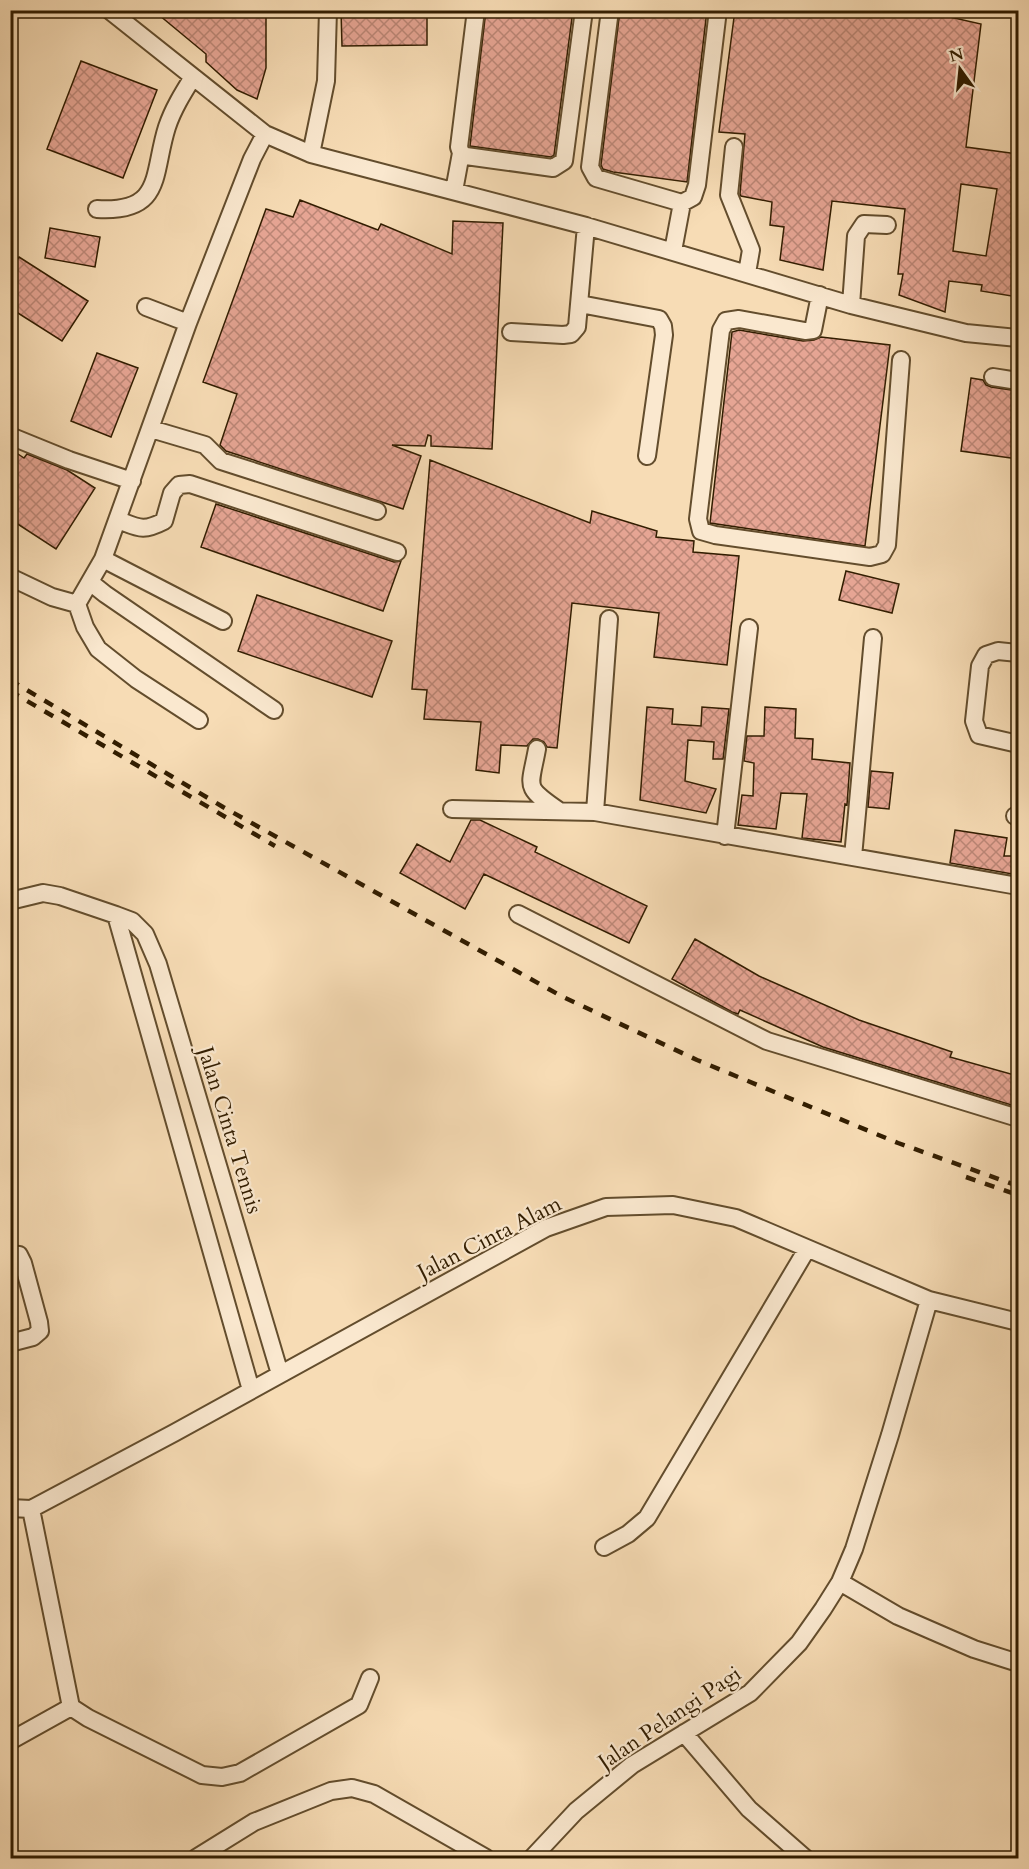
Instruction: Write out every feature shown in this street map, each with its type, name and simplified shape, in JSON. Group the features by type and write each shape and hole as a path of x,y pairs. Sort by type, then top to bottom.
{"street":[{"path":"109,10 265,134 311,154 586,226 852,305 966,333 1018,338"},
{"path":"311,154 326,81 328,10"},
{"path":"453,191 461,153 459,147 476,10"},
{"path":"461,153 466,156 553,168 560,166 564,161 584,10"},
{"path":"610,10 590,167 596,178 682,203 693,197 697,185 718,10"},
{"path":"97,209 114,210 129,207 140,202 150,193 168,126 180,98 193,77"},
{"path":"199,720 136,679 98,648 85,627 77,604 103,559 188,323 252,159 265,134"},
{"path":"734,147 729,195 751,250 747,273"},
{"path":"673,251 682,203"},
{"path":"852,305 856,236 864,224 887,225"},
{"path":"511,332 571,333 577,327 586,226"},
{"path":"820,295 813,330 805,331 739,319 726,321 721,330 698,519 701,531 715,535 870,557 882,554 886,545 902,360"},
{"path":"580,304 659,319 663,326 664,335 647,456"},
{"path":"146,307 188,323"},
{"path":"993,377 1018,381"},
{"path":"151,429 205,446 221,461 377,511"},
{"path":"10,436 69,460 132,481"},
{"path":"118,520 149,528 164,521 172,493 179,485 190,484 397,552"},
{"path":"103,559 224,621"},
{"path":"10,577 52,597 77,604"},
{"path":"90,582 274,710"},
{"path":"595,812 609,619"},
{"path":"725,836 748,628"},
{"path":"853,857 873,638"},
{"path":"1018,653 998,651 986,655 980,666 974,721 979,735 1018,744"},
{"path":"537,749 532,790 559,811"},
{"path":"452,809 595,812 1018,886"},
{"name":"Jalan Cinta Tennis","path":"10,901 43,893 60,896 132,921 145,934 158,964 280,1374"},
{"path":"518,914 767,1041 1018,1118"},
{"path":"116,915 251,1390"},
{"path":"133,972 158,964"},
{"name":"Jalan Cinta Alam","path":"31,1509 546,1228 606,1207 673,1205 736,1218 929,1300 1018,1322"},
{"path":"604,1547 628,1534 647,1518 807,1249"},
{"path":"10,1254 19,1255 23,1263 40,1331 33,1337 10,1343"},
{"name":"Jalan Pelangi Pagi","path":"536,1856 576,1811 624,1772 750,1693 799,1643 840,1582 854,1549 929,1300"},
{"path":"10,1508 31,1509 71,1707"},
{"path":"840,1582 898,1616 974,1650 1018,1663"},
{"path":"71,1707 202,1775 222,1777 240,1773 359,1705 370,1678"},
{"path":"10,1741 71,1707"},
{"path":"684,1733 749,1809 805,1858"},
{"path":"196,1858 254,1822 331,1791 352,1788 374,1794 486,1858"}],"building":[{"path":"153,10 266,10 266,68 257,99 237,90 206,62 206,54"},
{"path":"341,10 427,10 427,45 342,46"},
{"path":"486,10 573,10 554,155 551,157 470,146"},
{"path":"620,10 707,10 687,182 613,172 603,169 601,165"},
{"path":"735,10 919,10 981,24 966,147 1018,154 1018,297 981,291 982,285 949,281 945,312 899,295 903,274 898,274 905,209 832,201 823,270 780,260 784,227 770,225 772,202 740,194 745,134 719,132","holes":["961,184 997,189 986,256 953,251"]},
{"path":"81,61 157,90 123,178 47,149"},
{"path":"300,200 378,230 381,224 452,254 453,221 503,223 492,449 431,446 431,436 428,435 425,446 392,445 421,456 403,509 226,451 220,445 237,394 203,382 266,209 293,217"},
{"path":"50,228 100,237 95,267 45,258"},
{"path":"19,257 88,301 62,341 10,308 10,270"},
{"path":"739,330 803,341 821,337 890,345 865,546 710,523 732,332"},
{"path":"97,353 138,368 111,437 71,421"},
{"path":"971,378 983,380 991,387 1018,391 1018,459 961,451"},
{"path":"18,454 24,458 27,454 67,470 95,488 56,549 10,519 10,466"},
{"path":"430,460 590,523 592,511 657,531 656,537 694,541 693,552 739,556 727,665 654,657 659,613 572,603 557,748 547,747 538,739 533,739 527,746 501,745 499,773 476,770 481,722 424,719 427,690 412,689"},
{"path":"216,504 394,562 401,561 383,611 201,547"},
{"path":"846,571 899,584 892,613 839,600"},
{"path":"257,595 392,641 372,697 238,651"},
{"path":"647,707 673,709 672,724 701,726 702,707 729,709 723,759 713,759 714,742 688,740 685,781 716,789 706,813 640,800"},
{"path":"765,707 796,709 795,738 813,739 812,759 850,763 841,842 802,838 807,794 781,793 776,829 738,825 742,795 753,796 754,763 744,761 747,736 764,736"},
{"path":"871,771 893,773 889,809 868,807"},
{"path":"471,820 480,820 537,847 535,852 647,906 629,943 484,874 465,909 400,873 417,844 450,862"},
{"path":"955,830 1007,838 1004,856 1018,856 1018,875 950,863"},
{"path":"695,939 759,976 859,1020 952,1052 950,1057 1018,1076 1018,1107 823,1047 740,1010 738,1014 732,1012 672,979"}],"railway":[{"path":"10,680 223,807 563,997 697,1060 898,1143 1018,1186"},
{"path":"10,691 275,846"},
{"path":"966,1177 1018,1195"}]}
